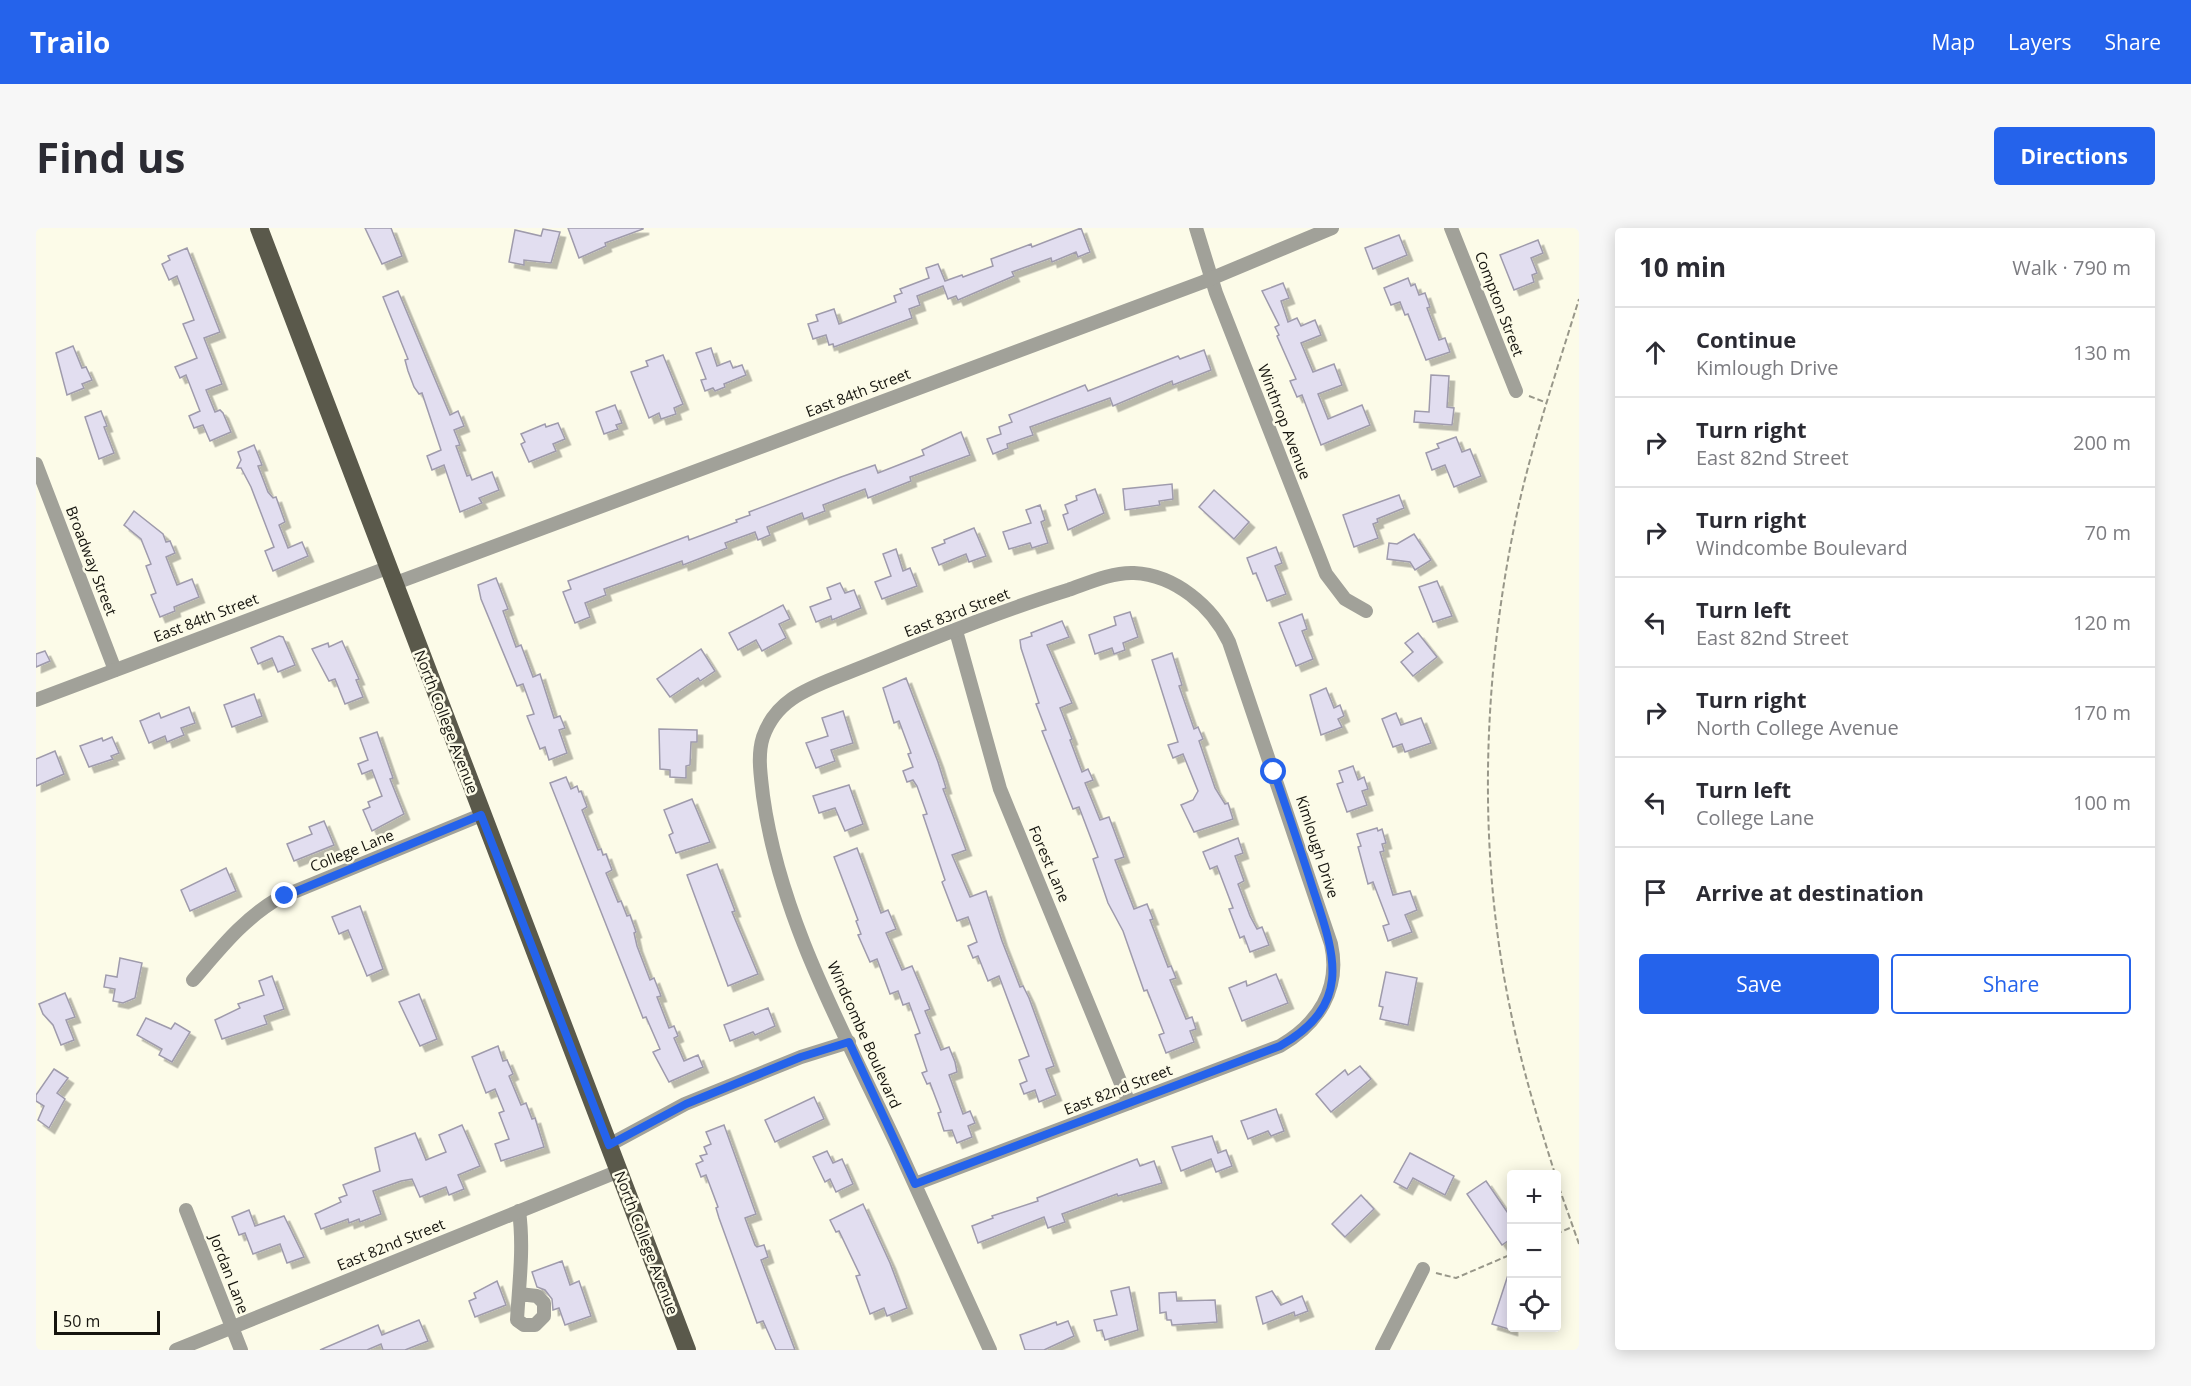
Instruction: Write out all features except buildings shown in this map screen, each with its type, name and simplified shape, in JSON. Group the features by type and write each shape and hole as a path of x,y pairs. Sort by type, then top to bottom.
{"main road":[{"name":"North College Avenue","path":"259,228 687,1350"}],"street":[{"name":"Winthrop Avenue","path":"1196,228 1326,574 1345,599 1366,611"},
{"name":"East 84th Street","path":"36,700 115,670 390,576 1213,277 1332,228"},
{"name":"Compton Street","path":"1451,228 1516,391"},
{"name":"Broadway Street","path":"36,464 115,670"},
{"name":"East 83rd Street","path":"771,722 781,706 805,690 1045,597 1108,577 1140,574 1169,582"},
{"name":"Kimlough Drive","path":"1169,582 1191,596 1214,617 1227,636 1235,658 1331,944 1333,977 1322,1009"},
{"name":"Forest Lane","path":"956,631 1005,801 1129,1103"},
{"name":"Windcombe Boulevard","path":"771,722 762,744 759,766 774,853 798,929 990,1350"},
{"name":"College Lane","path":"193,980 245,921 261,908 279,898 481,815"},
{"name":"East 82nd Street","path":"915,1184 1280,1046 1301,1034 1322,1009"},
{"path":"609,1145 686,1104 801,1057 849,1042"},
{"name":"East 82nd Street","path":"176,1350 619,1171"},
{"name":"Jordan Lane","path":"186,1210 241,1350"},
{"path":"519,1211 522,1238 519,1294"},
{"path":"1382,1350 1423,1269"}],"path":[{"path":"1554,1170 1527,1081 1509,1007 1493,889 1487,785 1493,677 1509,558 1519,505 1579,299"},
{"path":"1516,391 1547,403"},
{"path":"1561,1192 1579,1244"},
{"path":"1561,1232 1572,1227"},
{"path":"1423,1269 1456,1278 1507,1256"}],"route":[{"path":"285,896 481,815 609,1145 625,1134 686,1104 801,1057 849,1042 915,1184 1280,1046 1305,1030 1322,1009 1328,997 1334,964 1331,944 1274,772"}]}
